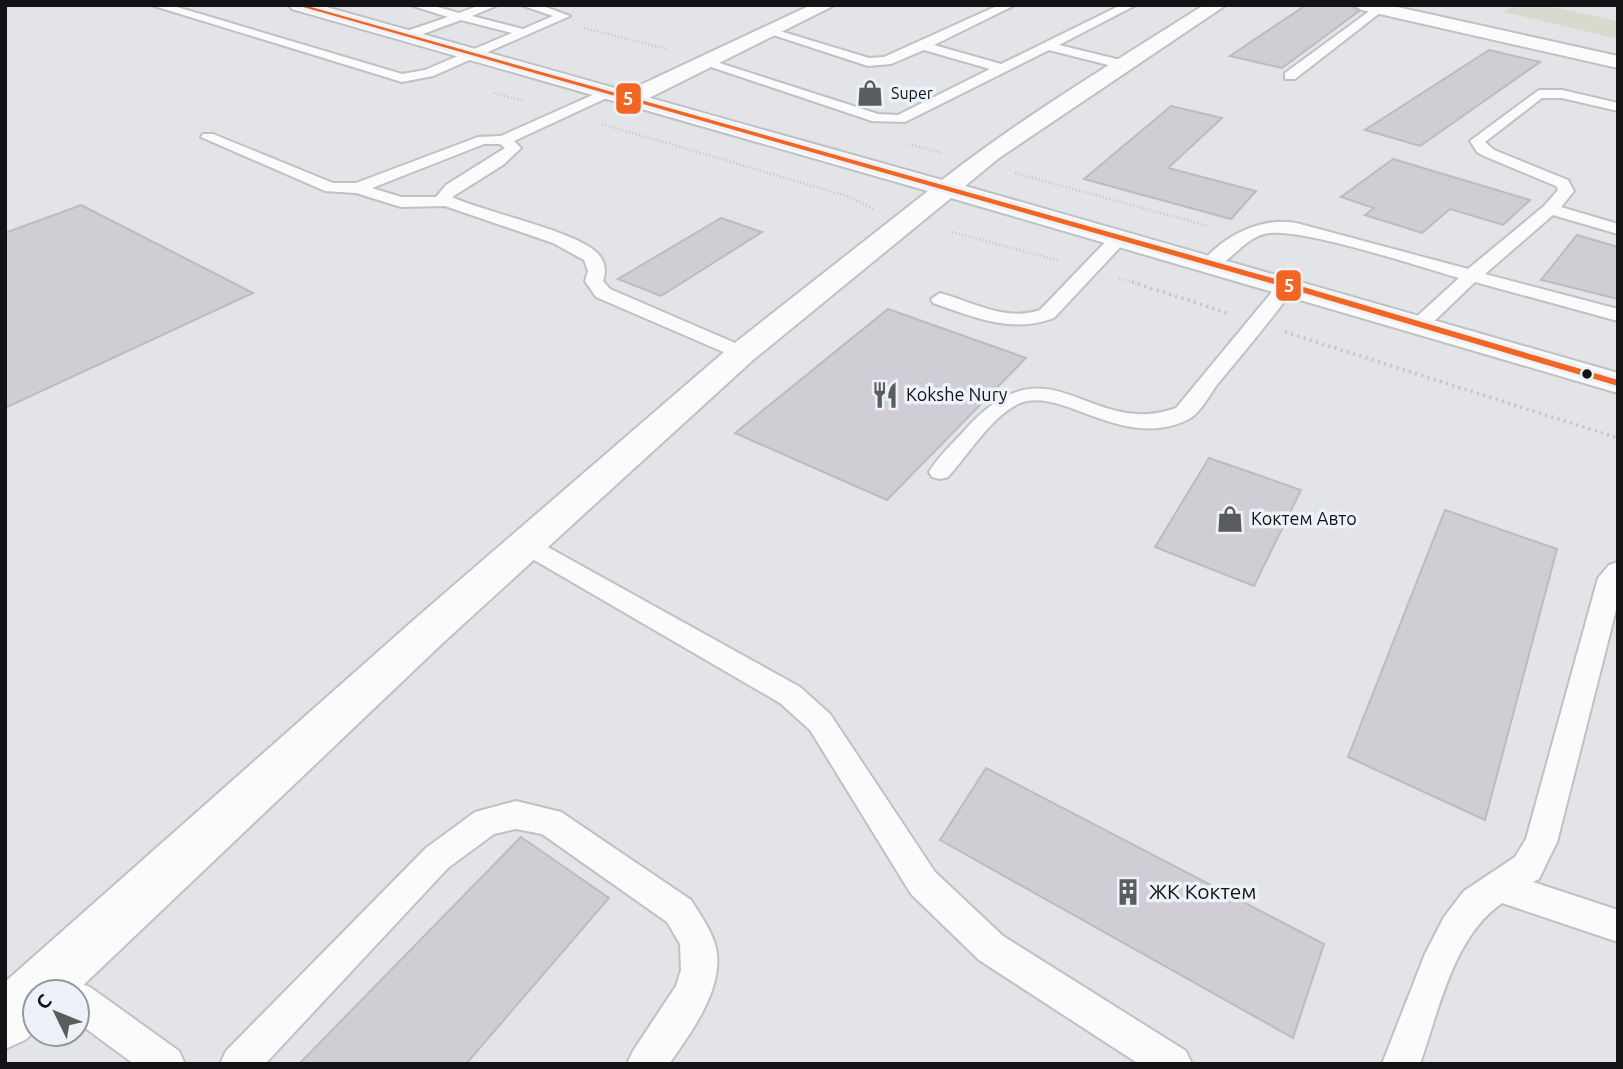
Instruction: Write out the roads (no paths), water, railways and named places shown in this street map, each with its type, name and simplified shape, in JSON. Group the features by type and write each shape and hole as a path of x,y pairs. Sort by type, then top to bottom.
{"street":[{"path":"298,5 1287,285 1618,383"},
{"path":"629,99 826,5"},
{"path":"76,978 526,544 742,353 943,189 1064,103 1217,5"},
{"path":"1371,7 1618,62"},
{"path":"5,1020 21,1012"}],"lane":[{"path":"157,5 393,77 419,76 560,19 563,15 527,5"},
{"path":"416,5 525,33"},
{"path":"405,36 492,5"},
{"path":"770,32 868,62 886,61 1009,5"},
{"path":"709,61 877,118 892,120 906,117 1130,5"},
{"path":"1290,76 1371,7"},
{"path":"923,46 1004,69"},
{"path":"1049,46 1124,65"},
{"path":"208,137 331,188 358,188 468,145 483,140 503,139 606,93"},
{"path":"1419,325 1472,275 1550,209 1566,191 1562,183 1489,153 1482,149 1477,141 1539,94 1562,94 1618,107"},
{"path":"446,201 443,196 461,180 505,158 514,148 503,139"},
{"path":"358,188 393,203 413,205 446,201 559,239 592,257 597,271 594,281 603,293 742,353"},
{"path":"1550,209 1618,229"},
{"path":"1210,264 1249,232 1277,227 1294,228 1618,315"},
{"path":"940,299 1003,319 1027,321 1039,318 1047,314 1119,238"},
{"path":"940,472 999,407 1022,394 1054,397 1117,421 1139,425 1173,419 1184,413 1287,285"},
{"path":"526,544 790,695 820,722 923,883 981,939 1173,1064"},
{"path":"1401,1064 1442,954 1456,929 1476,902 1527,868 1541,842 1611,578 1618,570"},
{"path":"239,1064 437,858 486,822 516,815 550,821 679,911 692,932 700,957 694,986 681,1015 646,1064"},
{"path":"1500,887 1618,926"},
{"path":"91,1010 166,1064"}],"place":[{"name":"Super","path":"870,93"},
{"name":"Kokshe Nury","path":"885,395"},
{"name":"Коктем Авто","path":"1230,519"},
{"name":"ЖК Коктем","path":"1128,892"}]}
